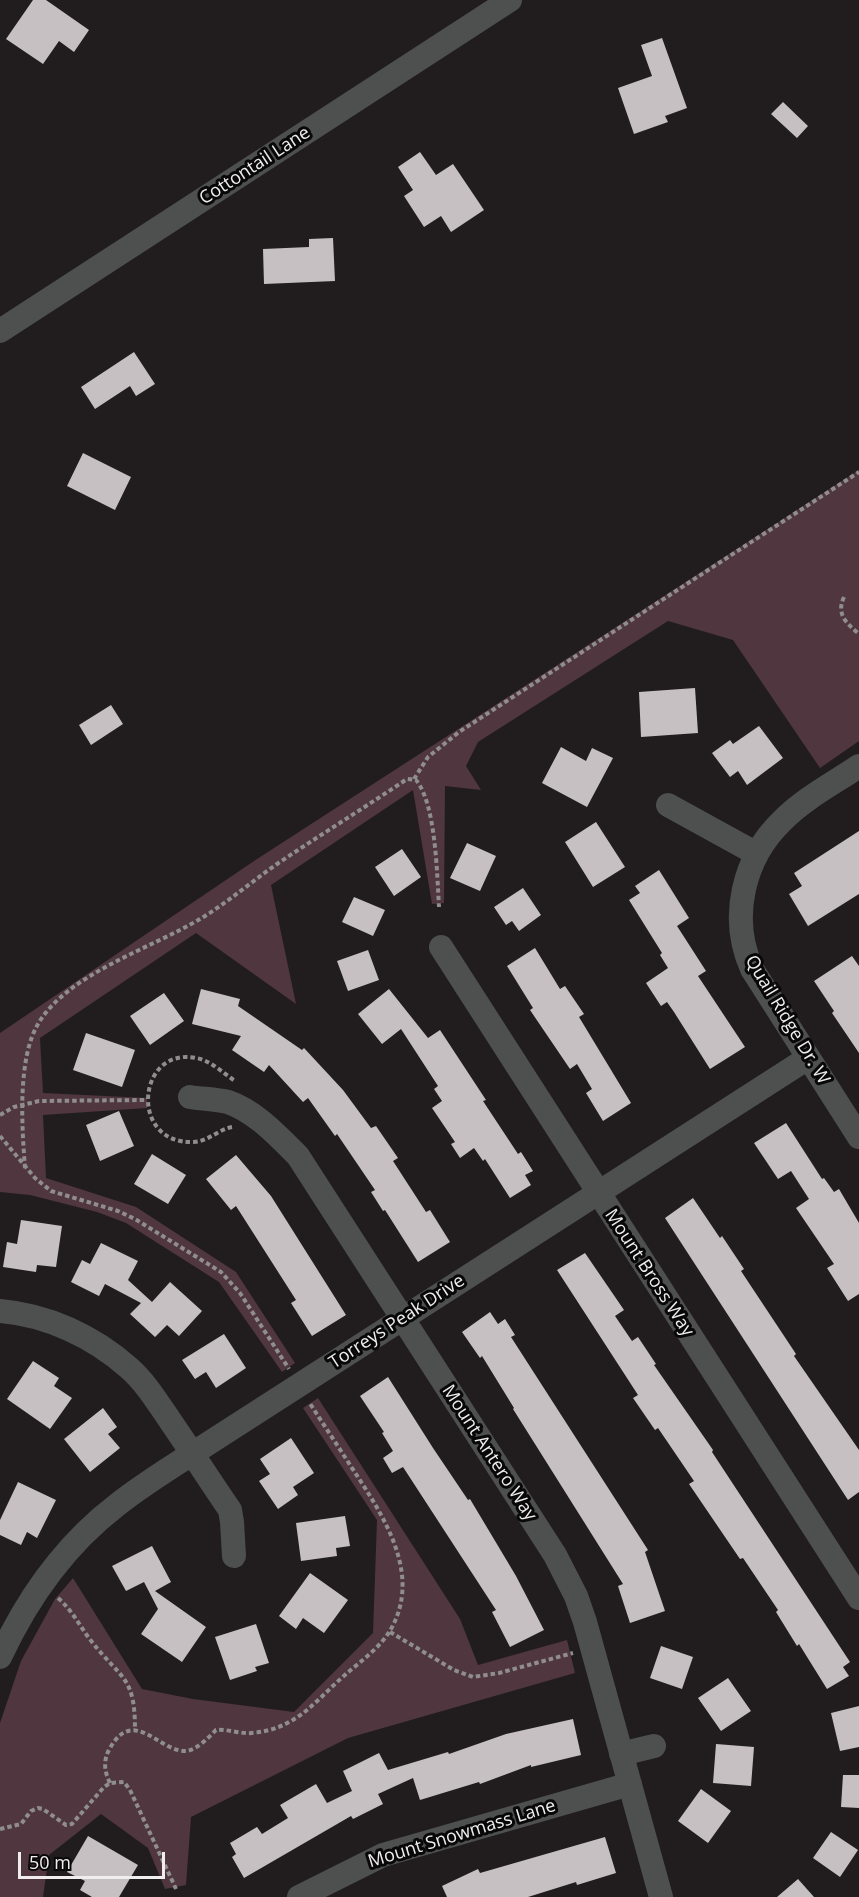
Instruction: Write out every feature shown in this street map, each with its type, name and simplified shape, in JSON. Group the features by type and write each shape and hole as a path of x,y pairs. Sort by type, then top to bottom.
{"street":[{"name":"Cottontail Lane","path":"0,331 510,0"},
{"name":"Quail Ridge Dr. W","path":"859,766 790,814 769,835 746,878 742,896 741,928 744,948 758,978 859,1137"},
{"path":"668,805 757,854"},
{"name":"Mount Bross Way","path":"441,947 859,1598"},
{"name":"Torreys Peak Drive","path":"0,1657 9,1617 94,1524 135,1492 808,1058"},
{"name":"Mount Antero Way","path":"190,1097 225,1101 247,1111 267,1126 298,1156 564,1571 583,1614 661,1897"},
{"path":"0,1311 33,1316 56,1323 98,1344 130,1369 153,1395 230,1510 234,1556"},
{"path":"621,1754 654,1746"},
{"name":"Mount Snowmass Lane","path":"299,1897 383,1855 630,1784"}],"path":[{"path":"414,779 428,757 459,732 859,472"},
{"path":"844,597 840,605 841,613 859,634"},
{"path":"25,1168 22,1104 30,1046 34,1033 50,1009 65,994 136,950 199,920 292,854 407,779 414,779 420,785 426,801 436,850 439,907"},
{"path":"0,1115 22,1104 39,1101 147,1100"},
{"path":"0,1136 25,1168 51,1191 126,1214 212,1265 240,1293 289,1369"},
{"path":"110,1783 105,1767 110,1749 122,1734 135,1730 186,1751 197,1746 216,1730 253,1733 285,1725 310,1709 366,1658 390,1632 403,1596 402,1571 396,1548 388,1526 375,1502 309,1402"},
{"path":"56,1596 72,1611 90,1639 127,1682 134,1700 135,1730"},
{"path":"390,1632 454,1670 473,1677 499,1673 574,1653"},
{"path":"0,1829 21,1824 30,1811 38,1808 66,1825 72,1824 104,1787 110,1783 124,1782 130,1790 176,1889"}],"shaded area":[{"path":"859,470 859,741 820,768 733,640 668,621 478,742 466,766 481,790 445,786 444,903 432,904 413,790 271,885 296,1004 196,933 40,1038 43,1093 147,1098 147,1108 43,1115 46,1178 136,1207 236,1272 295,1363 282,1372 219,1282 126,1223 97,1212 30,1195 0,1192 0,1033 257,859"},
{"path":"318,1398 460,1619 478,1665 567,1640 575,1673 348,1738 191,1817 186,1885 165,1889 148,1848 101,1814 49,1855 43,1897 0,1897 0,1723 21,1661 55,1599 73,1578 142,1689 193,1699 294,1712 373,1633 377,1520 303,1408"}],"building":[{"path":"33,0 46,0 89,30 74,52 59,41 43,64 6,39"},
{"path":"662,38 687,108 665,116 668,122 634,134 618,88 652,76 641,45"},
{"path":"783,102 808,126 797,138 771,114"},
{"path":"420,152 436,175 453,164 484,210 451,232 441,216 424,227 404,196 413,190 398,167"},
{"path":"333,238 335,281 264,284 263,249 309,247 309,239"},
{"path":"134,352 155,384 136,396 130,386 95,409 81,387"},
{"path":"83,453 131,477 115,510 67,486"},
{"path":"695,688 698,733 641,737 639,692"},
{"path":"111,705 123,724 91,745 79,725"},
{"path":"759,726 783,758 747,785 738,771 730,777 712,753 730,740 733,744"},
{"path":"561,747 586,761 592,748 613,758 587,807 542,783"},
{"path":"596,822 625,867 593,887 565,842"},
{"path":"859,831 859,894 808,926 789,894 802,886 794,873"},
{"path":"467,843 496,856 480,891 450,878"},
{"path":"402,849 421,877 394,896 375,867"},
{"path":"659,870 689,918 677,926 706,971 698,976 745,1047 710,1069 667,1002 661,1006 646,983 668,968 660,955 662,953 629,900 640,893 635,886"},
{"path":"523,888 541,915 519,931 512,921 506,925 494,907"},
{"path":"354,897 385,910 373,936 342,922"},
{"path":"535,948 560,989 565,986 584,1014 579,1017 631,1103 603,1121 586,1093 592,1089 577,1064 570,1069 530,1010 533,1008 507,966"},
{"path":"368,950 379,980 348,991 337,961"},
{"path":"852,956 859,966 859,1053 814,981"},
{"path":"201,989 240,999 238,1006 302,1050 304,1048 343,1090 371,1128 376,1126 398,1158 393,1161 426,1212 430,1210 450,1242 418,1262 371,1192 375,1190 337,1134 335,1136 308,1098 303,1102 269,1065 264,1072 232,1050 241,1036 192,1024"},
{"path":"389,989 428,1038 440,1030 486,1100 483,1101 518,1154 521,1152 533,1171 525,1175 531,1185 510,1198 485,1159 483,1161 474,1148 460,1158 451,1144 455,1142 432,1108 442,1101 434,1089 438,1086 401,1029 382,1044 358,1014"},
{"path":"164,993 184,1021 150,1045 130,1016"},
{"path":"86,1033 135,1050 122,1087 73,1070"},
{"path":"119,1111 134,1146 100,1161 86,1125"},
{"path":"786,1123 822,1179 824,1178 834,1192 839,1189 859,1223 859,1294 848,1301 827,1268 834,1264 796,1208 809,1199 791,1171 778,1179 754,1143"},
{"path":"152,1154 186,1175 168,1204 134,1184"},
{"path":"236,1155 271,1196 346,1315 312,1336 291,1303 296,1300 236,1206 231,1210 206,1179"},
{"path":"693,1198 744,1269 741,1271 796,1354 794,1356 859,1450 859,1492 848,1500 665,1218"},
{"path":"21,1220 62,1226 56,1267 37,1265 36,1272 3,1267 7,1242 17,1244"},
{"path":"101,1243 138,1261 128,1280 152,1302 170,1282 202,1311 179,1336 167,1325 155,1337 130,1314 141,1303 105,1284 99,1296 71,1282 82,1260 90,1264"},
{"path":"585,1253 624,1310 615,1316 632,1341 638,1337 656,1364 654,1365 713,1450 712,1452 850,1662 843,1667 849,1676 827,1689 799,1644 797,1646 776,1612 778,1610 743,1558 740,1559 689,1484 694,1481 658,1428 655,1430 633,1398 638,1395 557,1270"},
{"path":"490,1312 498,1324 505,1319 515,1335 511,1337 648,1550 645,1552 665,1611 630,1623 618,1586 623,1584 482,1356 480,1358 462,1332"},
{"path":"224,1334 246,1368 216,1388 206,1372 195,1379 182,1360"},
{"path":"33,1361 59,1378 54,1386 72,1398 50,1429 7,1399"},
{"path":"388,1377 433,1448 468,1500 470,1499 516,1576 544,1630 510,1647 492,1612 496,1610 403,1467 392,1473 383,1458 393,1451 382,1433 384,1432 360,1396"},
{"path":"103,1408 117,1427 108,1434 120,1448 90,1472 64,1439"},
{"path":"291,1438 314,1473 293,1487 298,1495 278,1509 259,1481 270,1474 260,1459"},
{"path":"18,1482 56,1500 37,1538 27,1532 21,1545 0,1535 0,1520"},
{"path":"345,1516 350,1546 336,1548 337,1556 301,1561 296,1523"},
{"path":"152,1546 171,1582 155,1591 206,1627 182,1662 141,1634 158,1609 144,1582 126,1591 112,1566"},
{"path":"310,1573 348,1600 324,1633 303,1618 296,1629 279,1616"},
{"path":"256,1624 269,1663 255,1667 257,1671 230,1680 215,1637"},
{"path":"661,1646 693,1657 682,1689 650,1678"},
{"path":"728,1678 751,1711 721,1731 698,1698"},
{"path":"859,1706 859,1747 840,1751 831,1713"},
{"path":"573,1719 581,1755 531,1767 531,1765 480,1784 479,1782 420,1800 413,1778 378,1794 383,1804 353,1819 351,1816 244,1878 232,1857 236,1854 230,1843 257,1827 262,1834 288,1818 280,1805 316,1784 327,1803 352,1791 343,1771 379,1753 388,1770 448,1752 449,1754 506,1734"},
{"path":"716,1744 754,1747 751,1786 713,1783"},
{"path":"843,1775 859,1775 859,1808 841,1807"},
{"path":"701,1789 731,1811 708,1843 678,1821"},
{"path":"831,1832 858,1850 840,1877 813,1858"},
{"path":"88,1836 138,1865 119,1897 92,1897 80,1890 85,1881 67,1872"},
{"path":"605,1837 616,1873 577,1885 576,1882 528,1897 447,1897 442,1886 478,1869 480,1873"},
{"path":"798,1879 814,1897 777,1897"}]}
